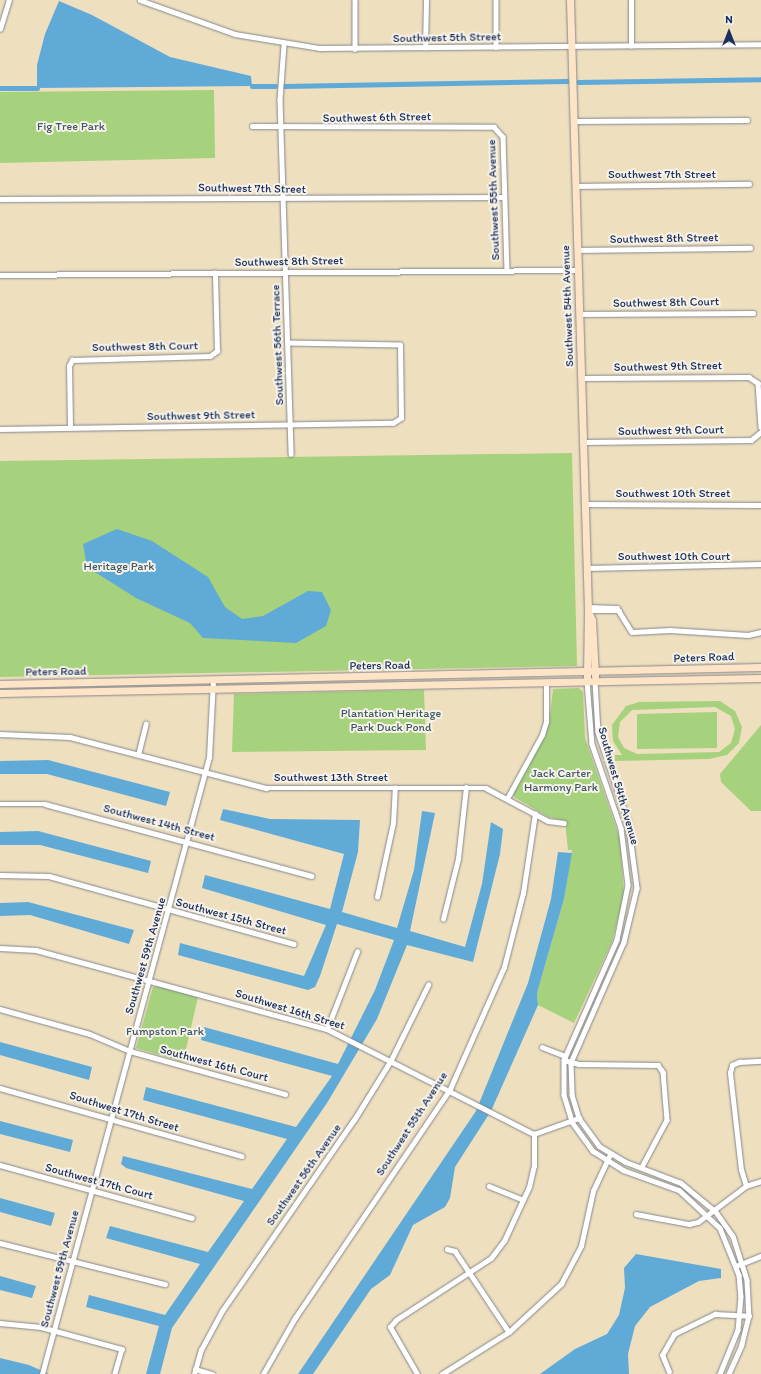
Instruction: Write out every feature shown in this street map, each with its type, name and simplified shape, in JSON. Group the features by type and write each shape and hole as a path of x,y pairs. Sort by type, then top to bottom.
{"main road":[{"name":"Southwest 54th Avenue","path":"570,0 588,609 592,620 591,681"},
{"name":"Peters Road","path":"0,684 591,672 761,667"},
{"name":"Peters Road","path":"0,693 761,678"}],"street":[{"path":"0,29 9,0"},
{"name":"Southwest 5th Street","path":"140,0 189,20 284,45 355,49 761,44"},
{"path":"355,0 355,49"},
{"path":"425,48 426,0"},
{"path":"496,0 496,47"},
{"path":"631,46 632,0"},
{"name":"Southwest 56th Terrace","path":"284,45 280,63 281,129 291,454"},
{"path":"573,121 747,120"},
{"name":"Southwest 6th Street","path":"252,126 281,129 494,127 500,130"},
{"name":"Southwest 55th Avenue","path":"500,130 507,269"},
{"name":"Southwest 7th Street","path":"575,186 749,184"},
{"name":"Southwest 7th Street","path":"0,199 274,197 283,200 504,197"},
{"name":"Southwest 8th Street","path":"577,250 750,248"},
{"name":"Southwest 8th Street","path":"0,275 507,269 578,270"},
{"name":"Southwest 8th Court","path":"70,428 69,366 72,360 210,356 216,351 215,273"},
{"name":"Southwest 8th Court","path":"579,314 753,312"},
{"name":"Southwest 9th Street","path":"0,429 393,423 401,418 400,345 288,343"},
{"name":"Southwest 9th Street","path":"581,378 755,379 761,427"},
{"name":"Southwest 9th Court","path":"584,442 758,438 761,432"},
{"name":"Southwest 10th Street","path":"585,504 761,505"},
{"name":"Southwest 10th Court","path":"587,568 761,564"},
{"path":"588,609 620,611 632,632 670,630 748,635 761,632"},
{"name":"Southwest 59th Avenue","path":"42,1374 205,774 213,734 212,680"},
{"name":"Southwest 54th Avenue","path":"591,681 592,744 621,828 628,885 616,940 565,1058 564,1095 572,1122 581,1138 607,1162"},
{"name":"Southwest 54th Avenue","path":"591,681 598,732 628,821 637,888 624,942 571,1062 572,1096 579,1118 588,1133 610,1155"},
{"path":"508,797 542,735 546,722 546,682"},
{"path":"138,755 146,724"},
{"name":"Southwest 13th Street","path":"0,734 58,735 205,774 278,790 486,788 508,797 535,814 564,823"},
{"path":"443,919 458,860 466,787"},
{"path":"377,897 393,823 395,788"},
{"name":"Southwest 14th Street","path":"0,804 45,804 188,841 311,876"},
{"name":"Southwest 55th Avenue","path":"263,1374 295,1318 450,1089 504,967 523,893 535,814"},
{"name":"Southwest 15th Street","path":"0,875 49,876 169,911 294,944"},
{"name":"Southwest 16th Street","path":"0,948 31,949 327,1029 350,1038 534,1134"},
{"path":"327,1029 357,952"},
{"name":"Southwest 56th Avenue","path":"194,1371 222,1312 392,1060 428,985"},
{"name":"Southwest 16th Court","path":"0,1009 90,1034 130,1051 285,1094"},
{"path":"542,1047 571,1062 658,1065 663,1072 667,1120 642,1167"},
{"path":"746,1186 741,1170 730,1073 732,1065 739,1062 761,1061"},
{"name":"Southwest 17th Street","path":"0,1088 242,1156"},
{"path":"417,1374 390,1327 396,1320 491,1258 504,1241 523,1200 534,1166 534,1134 572,1122 579,1118"},
{"path":"442,1374 509,1332 561,1284 581,1246 593,1191 610,1155 681,1183 716,1212 733,1236 743,1264 748,1316 742,1345 729,1374"},
{"path":"607,1162 679,1190 709,1215 720,1228 736,1266 740,1281 740,1316 733,1347 720,1374"},
{"name":"Southwest 17th Court","path":"0,1166 192,1218"},
{"path":"636,1214 688,1224 716,1212 746,1186 761,1181"},
{"path":"489,1186 523,1200"},
{"path":"0,1243 164,1284"},
{"path":"447,1249 455,1251 509,1332"},
{"path":"736,1266 761,1256"},
{"path":"669,1372 662,1355 674,1334 715,1314 748,1316"},
{"path":"0,1322 54,1330 122,1348 115,1374"},
{"path":"194,1371 212,1374"}],"green space":[{"name":"Fig Tree Park","path":"214,90 215,158 0,163 0,92"},
{"name":"Heritage Park","path":"572,453 577,666 0,677 0,461"},
{"name":"Jack Carter Harmony Park","path":"579,688 583,692 585,738 620,839 624,895 612,942 574,1023 538,1005 537,993 564,899 572,850 568,850 565,821 548,817 514,797 513,791 549,723 553,689"},
{"name":"Plantation Heritage Park Duck Pond","path":"424,690 426,750 232,752 234,694"},
{"path":"720,701 735,711 742,727 739,743 727,755 709,759 615,761 615,755 622,755 613,741 612,725 626,706 639,702","holes":["715,707 731,716 735,729 731,743 719,752 637,754 624,748 618,737 620,722 632,710"]},
{"path":"717,712 717,748 637,749 637,714"},
{"path":"761,725 761,811 751,811 721,782 720,774"},
{"name":"Fumpston Park","path":"159,986 198,997 183,1062 136,1048 153,987"}],"water":[{"path":"59,1 92,15 170,57 251,76 252,86 37,88 37,65 45,34"},
{"path":"117,529 152,541 208,577 225,607 242,619 263,616 308,591 322,592 331,610 326,626 296,643 203,638 190,623 136,598 87,567 83,544"},
{"path":"48,760 170,792 166,806 47,774 0,774 0,761"},
{"path":"223,809 270,819 360,820 358,852 342,912 397,928 414,870 422,811 435,813 410,931 465,947 482,884 491,822 503,829 500,854 473,962 407,945 377,1019 327,1103 172,1328 160,1374 146,1374 159,1326 86,1307 89,1295 165,1315 200,1264 106,1238 110,1226 208,1252 244,1201 126,1168 121,1164 123,1156 252,1189 287,1139 143,1100 146,1087 296,1127 332,1076 201,1040 204,1027 338,1064 375,990 394,940 337,924 320,976 315,987 308,990 178,955 180,943 304,976 326,925 202,888 205,875 330,909 344,854 220,820"},
{"path":"38,831 151,861 148,873 40,845 0,845 0,832"},
{"path":"558,852 572,853 564,899 537,993 538,1005 491,1111 455,1167 450,1198 445,1207 413,1225 390,1275 371,1289 313,1374 298,1374 476,1111 528,983 551,899"},
{"path":"28,902 134,930 129,944 30,915 0,916 0,903"},
{"path":"0,1042 92,1067 89,1080 0,1055"},
{"path":"0,1121 73,1140 70,1152 0,1134"},
{"path":"0,1198 55,1213 51,1226 0,1212"},
{"path":"636,1254 721,1269 721,1278 699,1281 650,1307 635,1326 628,1354 629,1374 540,1374 575,1349 607,1334 619,1315 625,1288 624,1268"},
{"path":"0,1276 36,1286 32,1298 0,1290"},
{"path":"0,1358 29,1365 49,1374 0,1374"}],"waterway":[{"path":"578,82 761,79"},
{"path":"284,86 567,81"},
{"path":"252,86 275,86"},
{"path":"0,88 37,88"}]}
